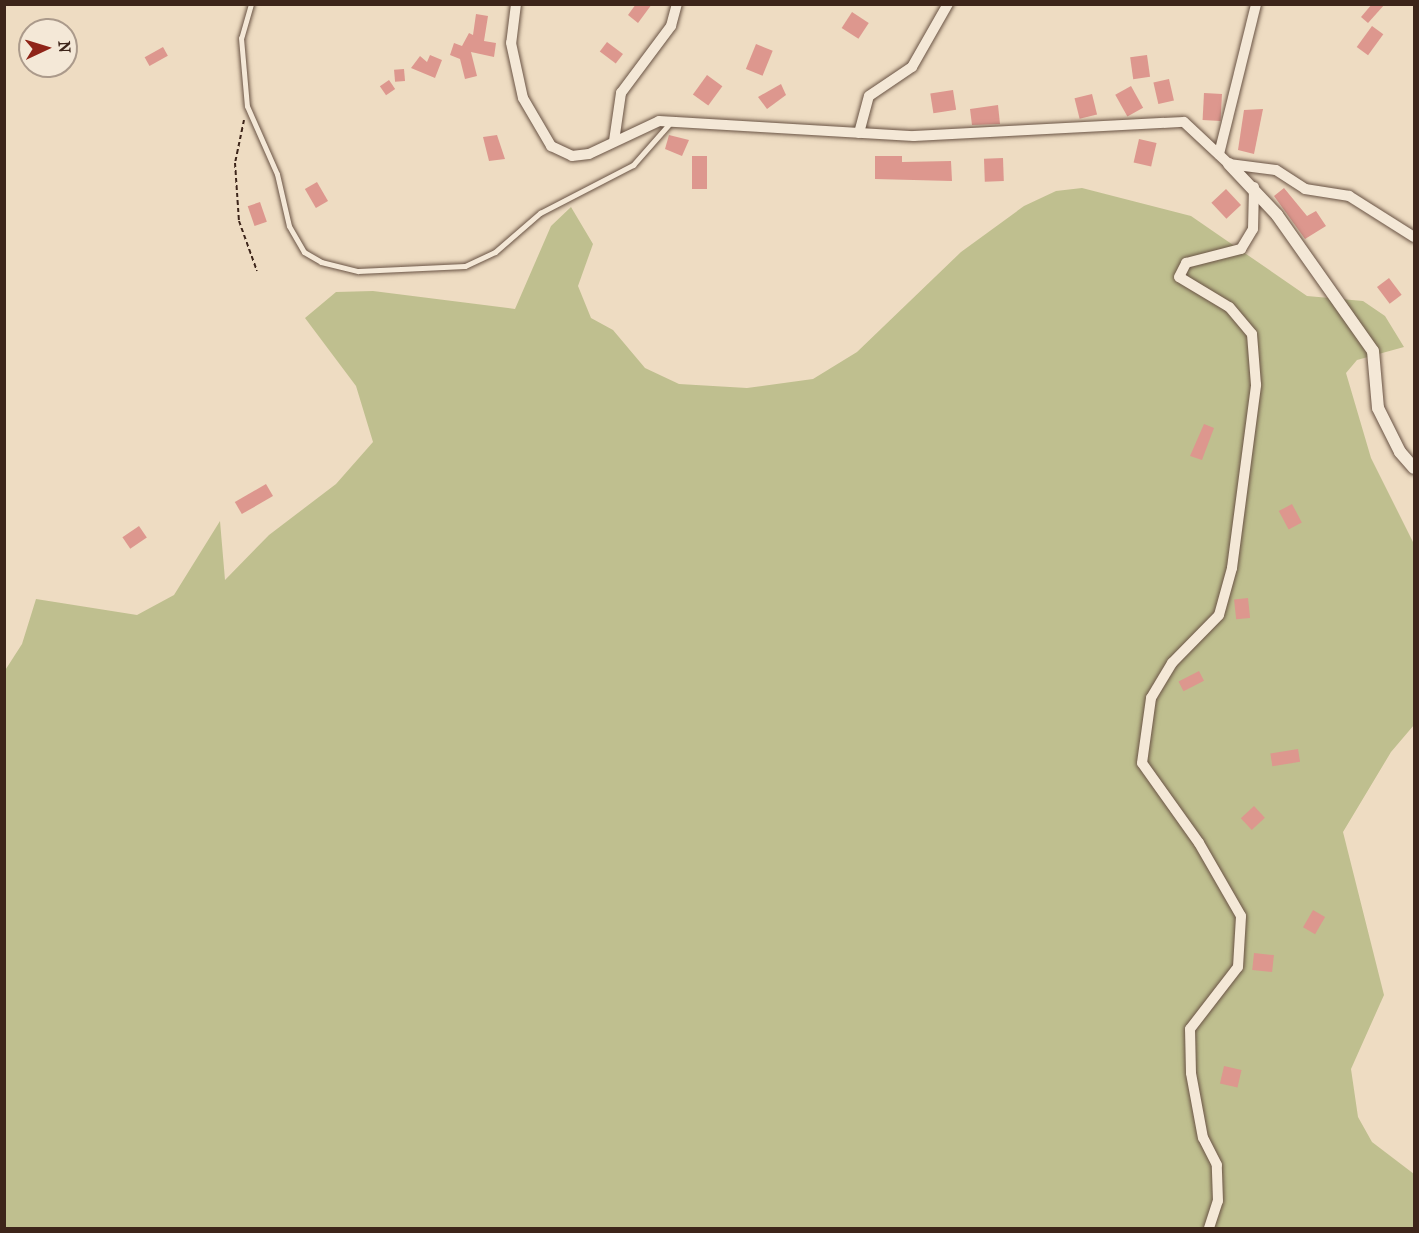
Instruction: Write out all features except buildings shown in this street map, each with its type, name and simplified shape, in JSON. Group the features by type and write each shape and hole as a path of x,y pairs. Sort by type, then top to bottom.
{"street":[{"path":"516,4 511,44 523,98 546,139 572,156 614,141 646,124 671,122 859,133 992,135 1184,122 1254,187 1373,351 1378,408 1400,452 1414,468"},
{"path":"614,141 621,93 671,26 677,4"},
{"path":"859,133 869,96 912,68 948,4"},
{"path":"1219,154 1256,4"},
{"path":"1229,164 1276,170 1305,189 1349,196 1414,237"},
{"path":"1209,1228 1218,1200 1217,1165 1203,1138 1191,1073 1190,1029 1238,967 1241,916 1199,843 1142,763 1151,698 1172,663 1219,615 1232,568 1256,385 1252,334 1229,307 1179,277 1186,263 1241,249 1253,229 1254,187"}],"lane":[{"path":"251,4 241,38 247,106 277,174 289,225 304,252 358,271 465,266 495,252 540,213 633,165 671,122"}],"path":[{"path":"247,106 235,163 239,221 257,271"}],"green space":[{"path":"1082,188 1191,216 1307,296 1363,301 1385,316 1404,347 1357,360 1346,373 1371,458 1414,544 1414,725 1391,752 1343,832 1384,995 1351,1069 1358,1117 1372,1142 1414,1174 1414,1228 5,1228 4,672 22,644 36,599 137,615 174,595 220,521 225,580 269,535 336,484 373,442 356,386 305,318 336,292 373,291 515,309 551,226 571,207 593,244 578,286 591,318 613,330 645,368 679,384 747,388 813,379 857,352 961,252 1024,206 1056,191"}]}
